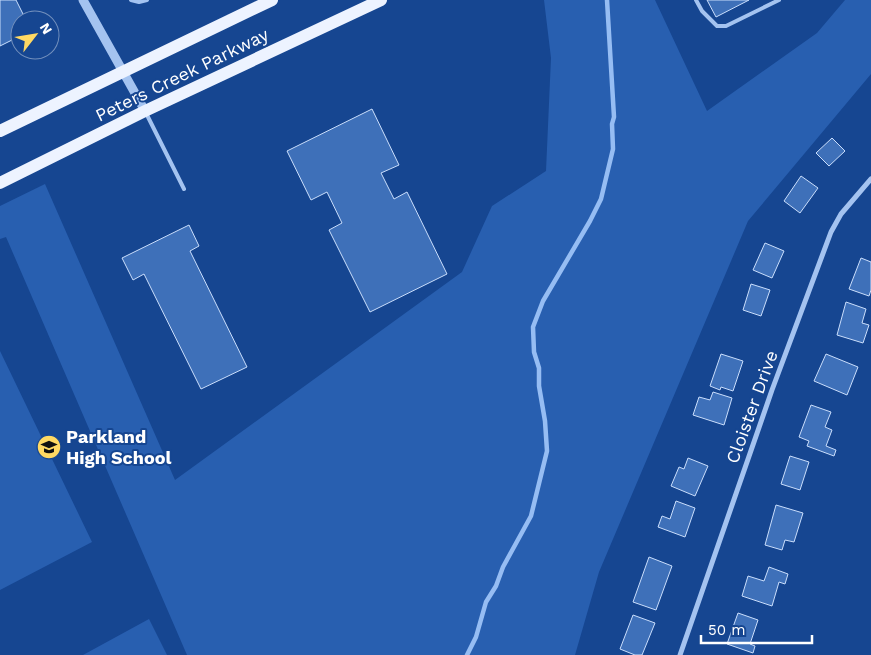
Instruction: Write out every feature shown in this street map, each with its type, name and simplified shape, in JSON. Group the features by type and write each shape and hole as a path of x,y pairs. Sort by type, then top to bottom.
{"main road":[{"name":"Peters Creek Parkway","path":"0,130 272,0"},
{"name":"Peters Creek Parkway","path":"0,183 145,111 380,0"}],"street":[{"path":"84,0 145,111"},
{"name":"Cloister Drive","path":"680,655 772,390 831,232 841,214 871,179"}],"lane":[{"path":"130,0 139,2 147,0"},
{"path":"696,0 702,12 717,26 726,26 779,0"},
{"path":"145,111 157,131 184,189"}],"shaded area":[{"path":"544,0 655,0 707,111 817,33 845,0 871,0 871,74 748,221 599,572 575,655 187,655 6,237 0,239 0,206 45,184 175,480 462,272 492,206 546,171 551,58"},
{"path":"0,351 92,542 0,590"},
{"path":"149,619 167,655 83,655"}],"building":[{"path":"0,0 16,0 21,10 10,10 10,41 0,46"},
{"path":"707,0 749,0 716,17"},
{"path":"372,109 399,165 381,173 394,199 407,192 447,274 370,312 329,230 342,223 327,192 311,200 287,151"},
{"path":"832,138 845,151 829,166 816,153"},
{"path":"801,176 818,188 800,213 784,201"},
{"path":"189,225 199,246 190,251 247,367 201,389 144,274 133,280 122,258"},
{"path":"765,243 784,251 772,278 753,270"},
{"path":"861,258 871,262 871,290 869,296 849,289"},
{"path":"751,284 770,290 761,316 743,310"},
{"path":"846,302 866,309 862,323 869,325 863,343 837,335"},
{"path":"721,354 743,361 733,391 721,387 720,390 710,386"},
{"path":"826,354 858,367 847,395 814,381"},
{"path":"713,392 732,398 724,425 693,415 699,397 710,400"},
{"path":"811,405 831,412 825,427 832,430 826,446 836,450 834,456 807,446 809,441 799,437"},
{"path":"790,456 809,462 800,490 781,484"},
{"path":"688,458 708,466 695,496 671,486 679,467 684,469"},
{"path":"676,501 695,508 685,537 658,527 662,516 670,519"},
{"path":"776,505 803,513 794,542 785,540 782,550 765,545"},
{"path":"649,557 672,566 656,610 633,602"},
{"path":"769,567 788,574 785,584 779,582 772,606 742,596 748,576 764,581"},
{"path":"738,613 758,620 750,644 755,646 753,653 727,644"},
{"path":"633,615 655,623 642,655 635,655 620,649"}],"waterway":[{"path":"467,655 476,637 486,602 531,516 547,451 545,421 539,386 539,368 534,352 533,327 543,301 601,199 613,149 612,124 614,117 607,0"}],"place":[{"name":"Parkland High School","path":"49,447"}]}
